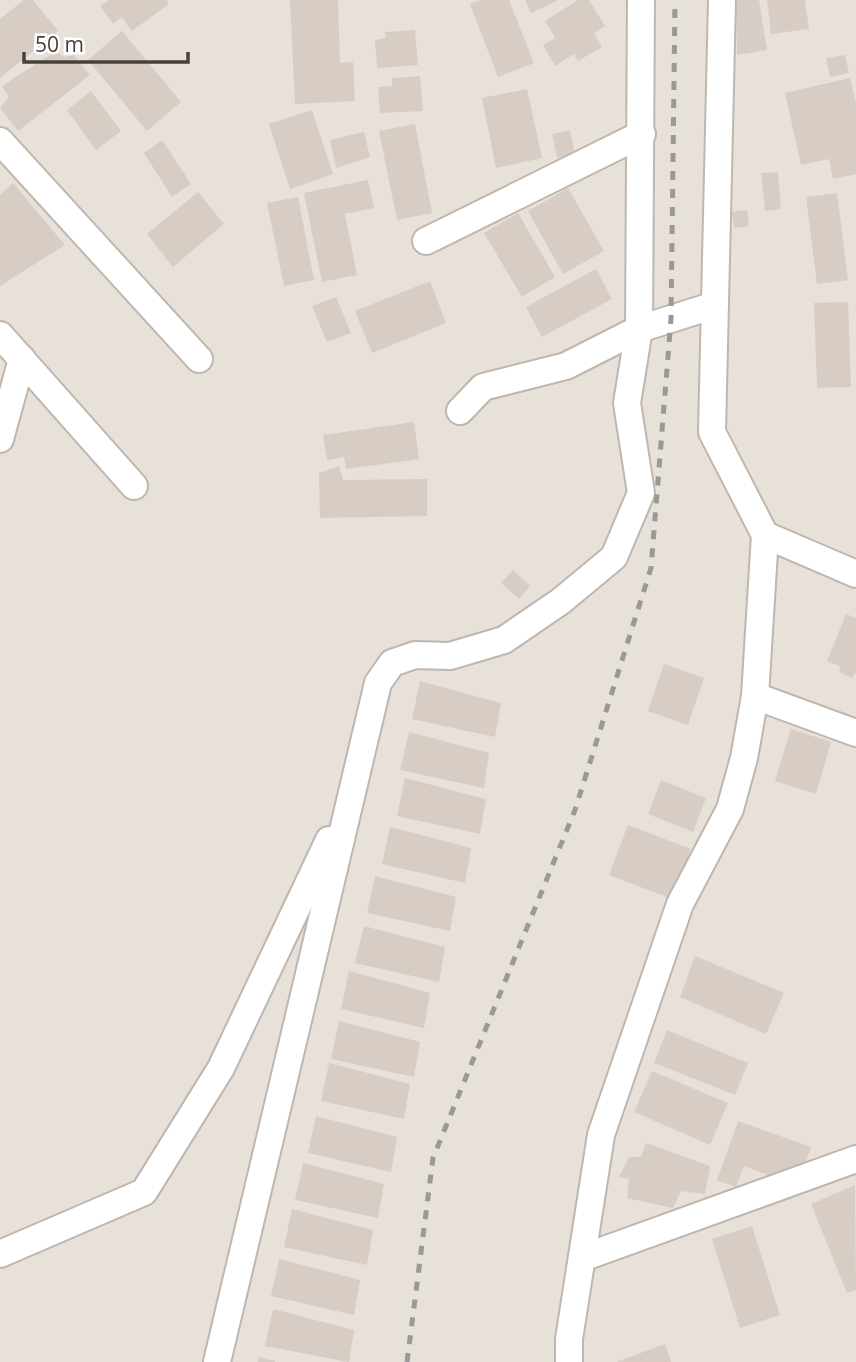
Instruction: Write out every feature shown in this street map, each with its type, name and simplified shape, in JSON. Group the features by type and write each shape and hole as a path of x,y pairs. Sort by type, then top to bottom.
{"street":[{"path":"217,1362 378,682 392,663 415,655 450,656 504,640 561,601 614,557 641,494 627,403 639,328 641,0"},
{"path":"569,1362 569,1339 601,1135 680,904 730,809 744,758 755,696 765,535 712,432 722,0"},
{"path":"426,241 642,134"},
{"path":"0,141 199,359"},
{"path":"460,411 483,387 566,366 639,328 715,305"},
{"path":"0,335 134,486"},
{"path":"0,439 22,359"},
{"path":"765,535 856,574"},
{"path":"755,696 856,733"},
{"path":"0,1254 144,1192 221,1068 351,795"},
{"path":"582,1258 854,1155"}],"shaded area":[{"path":"0,0 856,0 856,1362 0,1362"}],"building":[{"path":"24,0 33,0 58,31 0,78 0,19"},
{"path":"109,0 166,0 169,4 132,31 122,17 113,24 100,6"},
{"path":"290,0 338,0 340,63 353,62 355,101 295,104"},
{"path":"480,0 509,0 534,63 498,77 470,4"},
{"path":"525,0 559,0 531,13"},
{"path":"578,0 589,0 605,26 594,33 602,47 578,61 574,54 555,66 543,45 555,38 545,21"},
{"path":"736,0 759,0 767,50 737,55"},
{"path":"767,0 805,0 809,29 771,34"},
{"path":"415,30 418,65 377,68 375,40 386,38 385,32"},
{"path":"122,31 181,102 147,131 88,60"},
{"path":"56,51 64,57 74,55 90,75 18,131 0,108 9,97 2,86"},
{"path":"845,55 849,73 830,77 826,58"},
{"path":"420,76 423,111 380,113 378,87 392,86 392,78"},
{"path":"850,78 856,103 856,174 833,179 829,159 801,165 785,93"},
{"path":"527,89 542,158 496,168 482,98"},
{"path":"91,91 121,131 96,150 67,110"},
{"path":"312,110 333,174 290,189 269,124"},
{"path":"415,124 432,213 397,220 379,131"},
{"path":"570,130 575,154 557,158 552,134"},
{"path":"364,132 370,157 336,168 330,140"},
{"path":"162,140 191,184 172,197 144,153"},
{"path":"778,172 781,209 765,211 761,173"},
{"path":"368,180 374,208 345,214 357,275 322,282 304,193"},
{"path":"13,183 65,245 0,286 0,195"},
{"path":"568,188 604,251 563,274 528,211"},
{"path":"198,192 224,224 173,267 147,234"},
{"path":"837,193 848,280 817,284 806,197"},
{"path":"298,197 314,280 284,286 267,203"},
{"path":"747,210 749,226 734,228 732,212"},
{"path":"518,213 555,277 522,297 484,233"},
{"path":"596,269 612,299 542,337 526,307"},
{"path":"430,281 446,323 372,353 355,311"},
{"path":"336,297 351,333 327,342 312,306"},
{"path":"848,302 851,387 817,388 814,303"},
{"path":"414,422 419,459 346,469 344,457 327,460 323,435"},
{"path":"339,466 343,480 427,479 427,516 320,518 319,473"},
{"path":"513,570 530,586 519,599 501,583"},
{"path":"846,614 856,618 856,672 852,678 839,672 840,666 827,661"},
{"path":"664,664 704,678 688,725 648,711"},
{"path":"420,681 501,703 495,737 412,719"},
{"path":"791,729 831,742 816,794 775,781"},
{"path":"409,732 489,753 484,788 400,770"},
{"path":"405,778 486,799 480,834 397,816"},
{"path":"661,780 706,798 693,832 648,814"},
{"path":"628,825 691,849 672,899 609,875"},
{"path":"390,827 471,848 465,883 382,864"},
{"path":"375,876 456,897 450,931 367,913"},
{"path":"364,926 445,947 439,982 355,963"},
{"path":"695,956 784,993 766,1034 680,997"},
{"path":"349,971 430,993 424,1028 341,1009"},
{"path":"339,1021 420,1042 414,1077 331,1059"},
{"path":"667,1030 748,1063 735,1095 654,1063"},
{"path":"329,1063 410,1084 404,1119 321,1101"},
{"path":"652,1071 728,1103 710,1145 634,1112"},
{"path":"316,1116 397,1137 391,1172 308,1153"},
{"path":"738,1121 811,1147 805,1165 773,1177 744,1166 736,1187 717,1180"},
{"path":"646,1143 710,1166 705,1194 681,1191 673,1208 627,1198 629,1179 619,1177 629,1157 641,1157"},
{"path":"303,1163 384,1184 378,1218 295,1200"},
{"path":"855,1185 856,1290 847,1293 811,1204"},
{"path":"292,1209 373,1230 367,1265 284,1247"},
{"path":"752,1226 780,1315 740,1328 712,1239"},
{"path":"279,1259 360,1280 354,1315 271,1296"},
{"path":"273,1309 354,1330 349,1362 265,1346"},
{"path":"665,1344 671,1362 616,1362"},
{"path":"259,1357 275,1361 275,1362 258,1362"}],"railway":[{"path":"407,1362 433,1158 575,810 651,568 671,319 675,0"}]}
